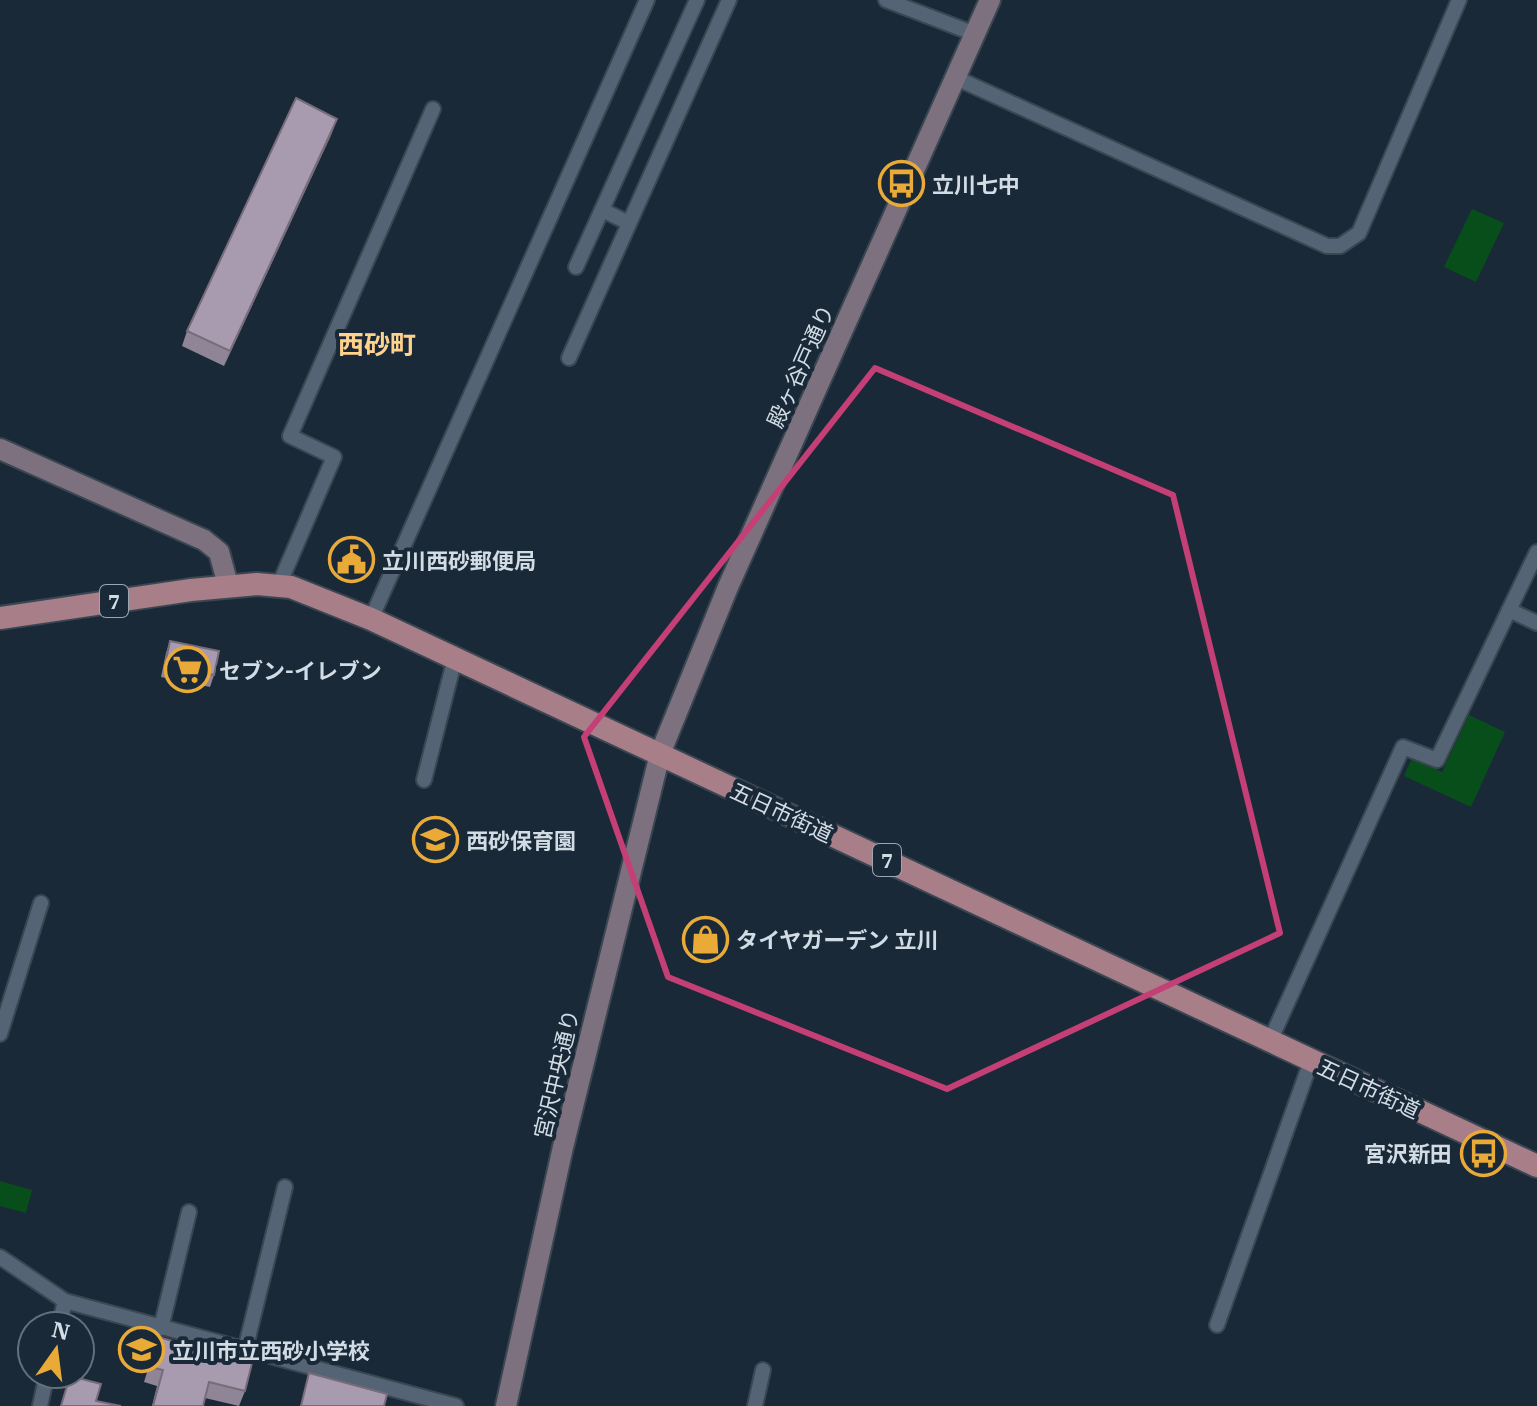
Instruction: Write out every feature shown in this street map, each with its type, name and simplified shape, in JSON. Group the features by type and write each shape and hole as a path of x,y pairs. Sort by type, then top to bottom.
{"main road":[{"name":"五日市街道","path":"0,618 228,585 279,585 371,619 1537,1166"}],"street":[{"path":"371,619 647,0"},
{"path":"576,267 697,0"},
{"path":"569,358 729,0"},
{"path":"886,0 975,34"},
{"name":"殿ヶ谷戸通り","path":"660,754 734,573 990,0"},
{"path":"956,78 1327,246 1340,246 1359,233 1459,0"},
{"path":"279,585 334,457 290,436 433,109"},
{"path":"602,210 629,223"},
{"path":"0,449 204,540 219,552 228,585"},
{"path":"1270,1041 1403,747 1437,760 1537,552"},
{"path":"1509,610 1537,623"},
{"path":"424,780 455,658"},
{"name":"宮沢中央通り","path":"506,1406 563,1147 660,754"},
{"path":"0,1034 41,903"},
{"path":"1217,1325 1311,1061"},
{"path":"245,1350 285,1187"},
{"path":"161,1328 189,1212"},
{"path":"0,1257 65,1301 456,1406"},
{"path":"63,1310 65,1301"},
{"path":"755,1406 763,1370"}],"highlighted area":[{"path":"875,368 1173,495 1280,933 947,1089 668,977 584,737"}],"green space":[{"path":"1472,209 1504,223 1476,282 1444,267"},
{"path":"1469,715 1505,732 1471,807 1404,776 1412,758 1442,772"},
{"path":"0,1181 32,1190 26,1213 0,1206"}],"building":[{"path":"296,98 337,119 230,351 187,331"},
{"path":"170,641 219,651 214,675 165,665"},
{"path":"158,1337 252,1363 245,1391 209,1382 203,1406 153,1406 163,1370 150,1367"},
{"path":"309,1373 387,1394 384,1406 301,1406"},
{"path":"96,1383 101,1384 96,1401 121,1406 61,1406 66,1390 96,1390"}],"place":[{"name":"立川七中","path":"901,184"},
{"name":"立川西砂郵便局","path":"351,560"},
{"name":"セブン-イレブン","path":"188,670"},
{"name":"西砂保育園","path":"435,840"},
{"name":"タイヤガーデン 立川","path":"705,939"},
{"name":"宮沢新田","path":"1483,1153"},
{"name":"立川市立西砂小学校","path":"141,1350"}],"district":[{"name":"西砂町","path":"377,344"}]}
